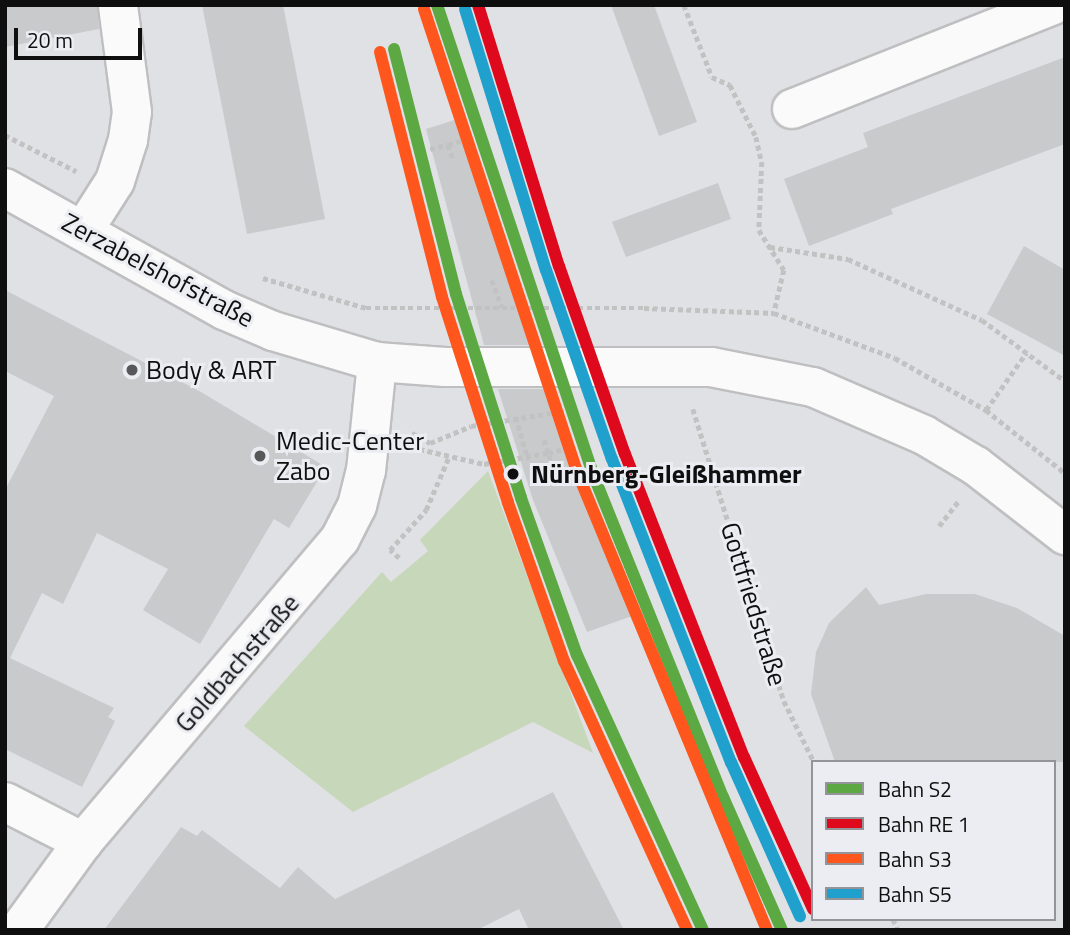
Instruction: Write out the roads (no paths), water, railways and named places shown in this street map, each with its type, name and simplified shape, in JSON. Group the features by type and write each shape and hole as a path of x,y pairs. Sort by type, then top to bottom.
{"street":[{"path":"83,230 107,195 128,140 132,112 118,5"},
{"path":"792,109 1053,5"},
{"name":"Zerzabelshofstraße","path":"5,188 224,310 274,331 377,362 445,367 668,365 784,379 869,408 924,435 976,466 1065,535"},
{"name":"Goldbachstraße","path":"19,930 83,842 340,539 357,506 366,471 377,362"},
{"path":"5,802 83,842"}],"rail line":[{"name":"S2","path":"437,5 591,469 723,797 782,930"},
{"name":"S3","path":"424,9 578,474 767,930"},
{"name":"S5","path":"465,9 546,270 612,459 731,762 800,916"},
{"name":"S2","path":"394,49 456,294 521,498 577,655 703,930"},
{"name":"S3","path":"380,52 442,297 508,503 564,661 687,930"}],"place":[{"name":"Body & ART","path":"132,370"},
{"name":"Medic-Center Zabo","path":"260,456"},
{"name":"Nürnberg-Gleißhammer","path":"513,474"}]}
